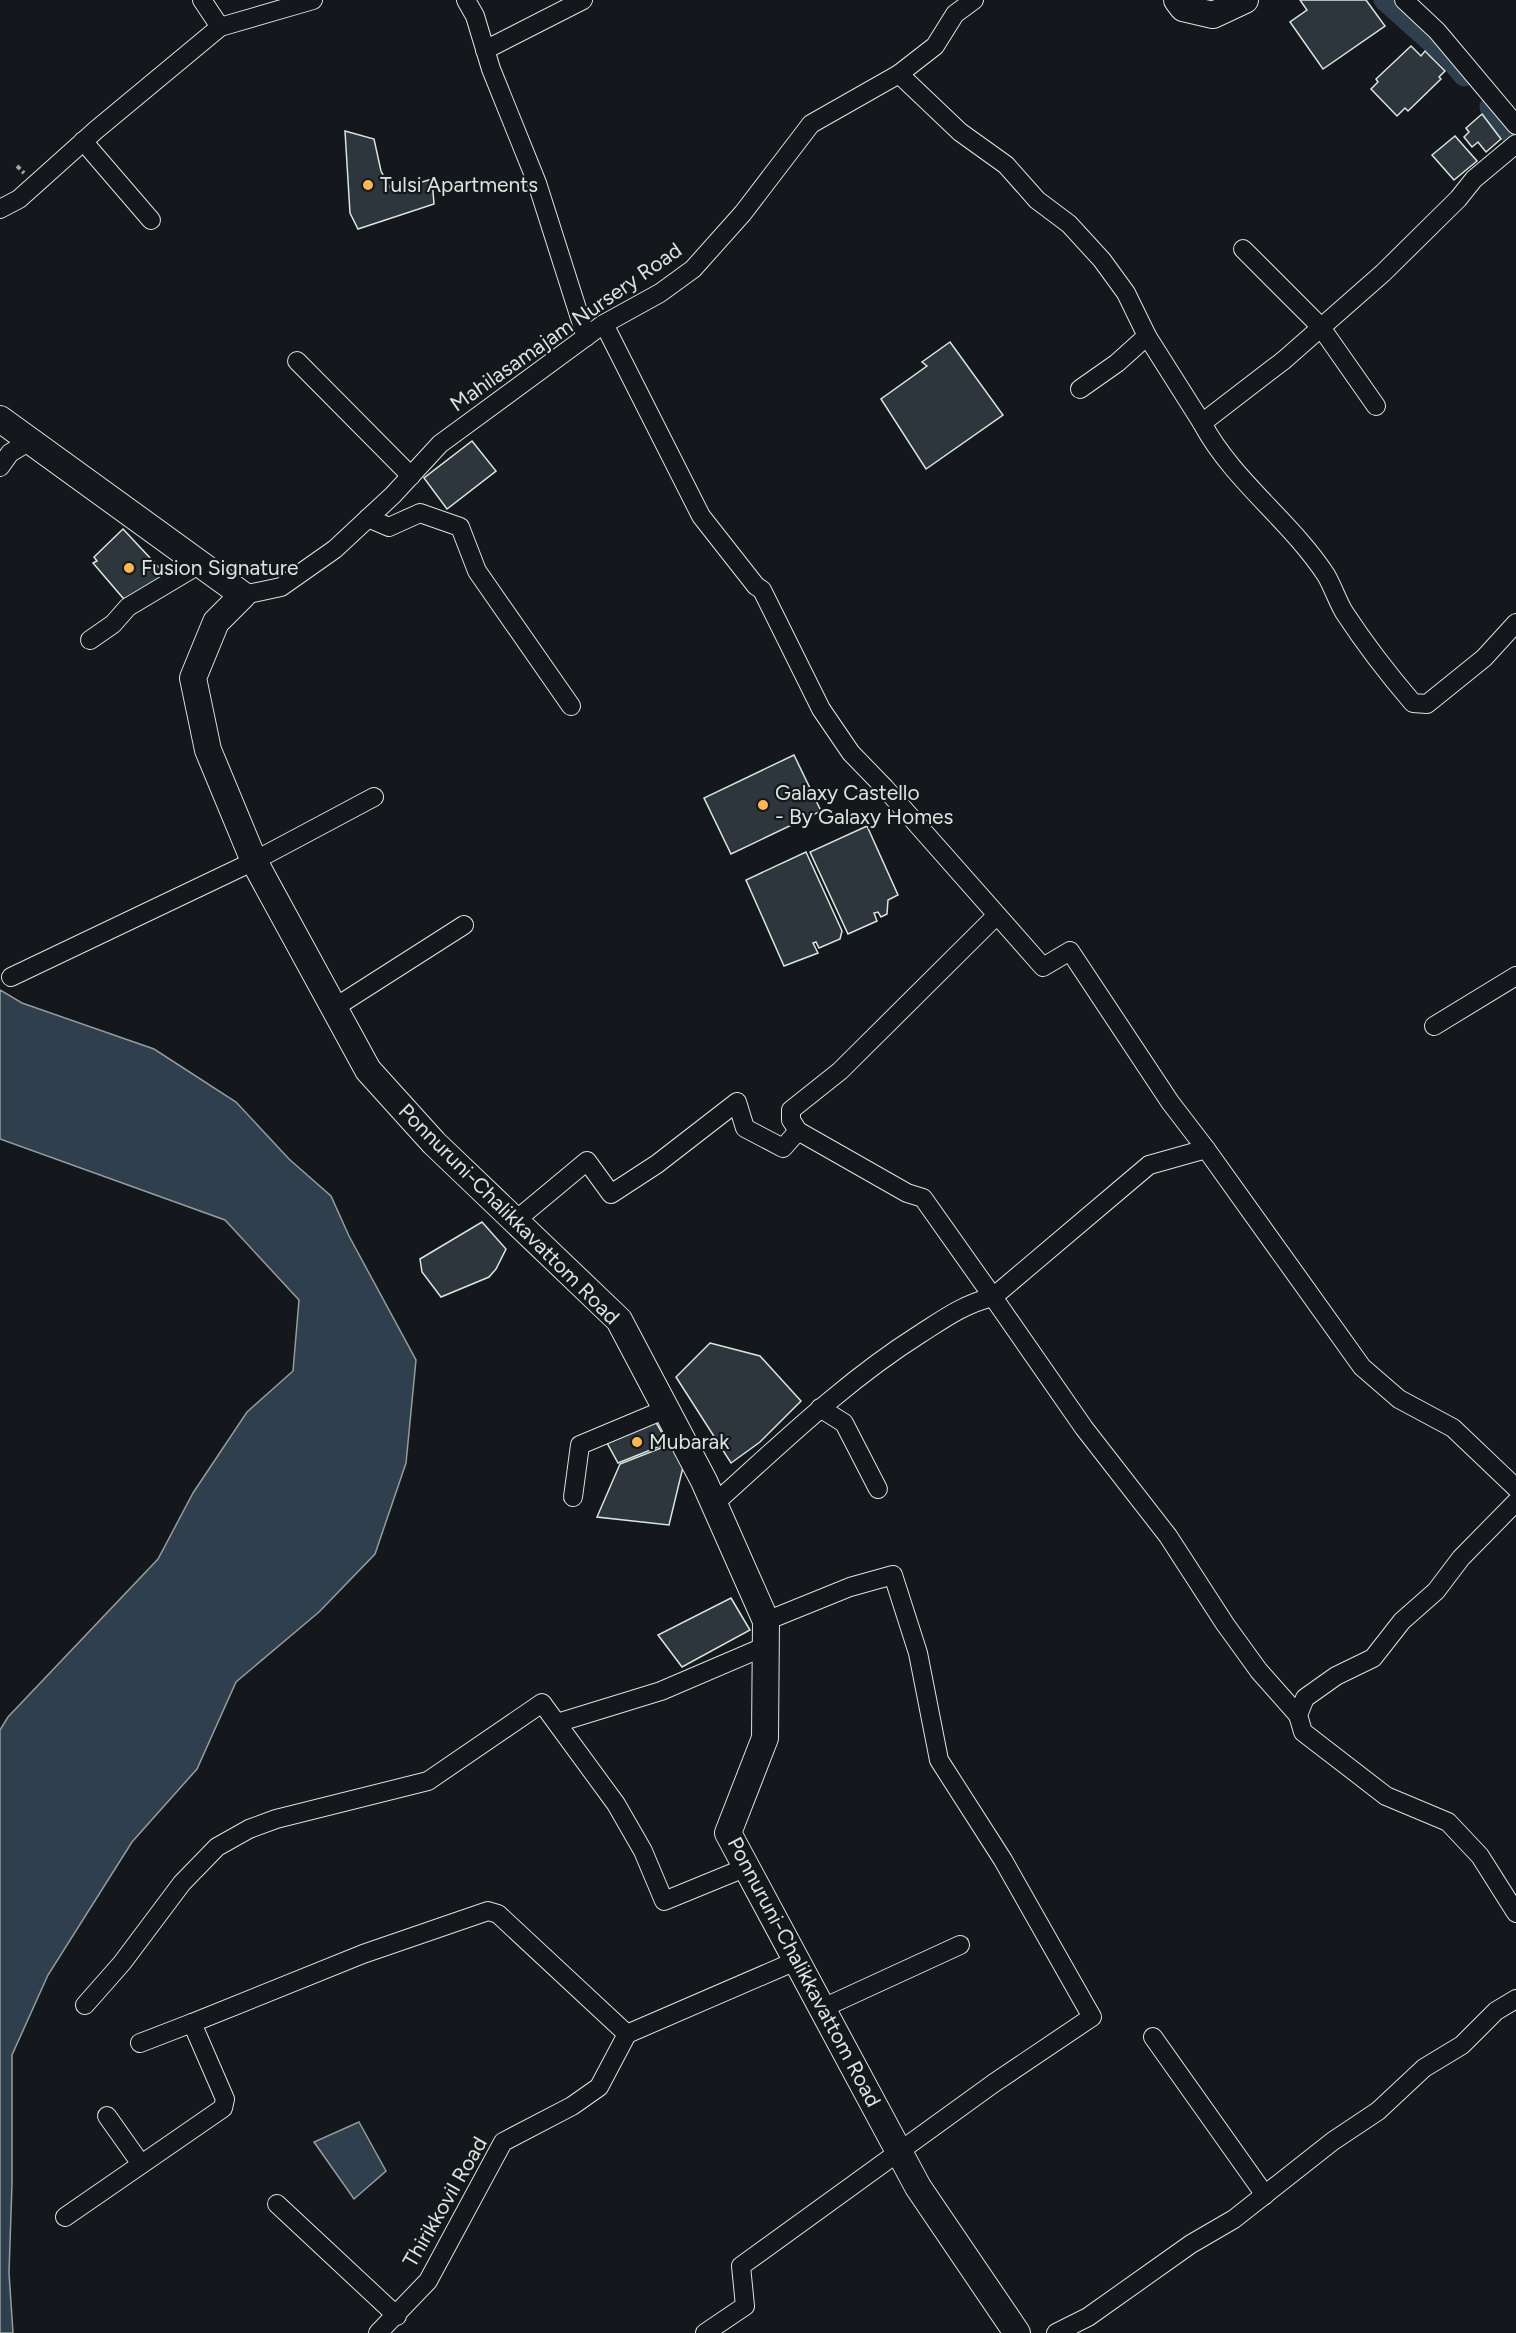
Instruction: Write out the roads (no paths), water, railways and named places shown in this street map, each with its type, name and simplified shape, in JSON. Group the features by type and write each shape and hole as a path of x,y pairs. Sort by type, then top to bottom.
{"street":[{"path":"202,0 219,27"},
{"path":"0,209 19,199 83,141 219,27 313,0"},
{"path":"466,0 475,16 485,50 537,183 586,337"},
{"path":"485,50 582,0"},
{"name":"Mahilasamajam Nursery Road","path":"243,596 281,587 335,549 411,476 440,444 604,324 660,293 693,269 743,213 811,124 899,74 935,46 955,14 974,0"},
{"path":"1177,0 1183,8 1213,15 1245,0"},
{"path":"1404,0 1437,31 1516,125"},
{"path":"899,74 960,132 1006,165 1037,200 1069,224 1102,260 1126,293 1147,336 1220,453 1279,516 1326,575 1343,610 1386,672 1413,703 1427,704 1484,658 1516,623"},
{"path":"83,141 151,220"},
{"path":"1202,423 1284,360 1383,273 1458,199 1474,178 1516,144"},
{"path":"1243,249 1320,326 1376,406"},
{"path":"604,324 701,516 756,586 762,590 827,717 851,753 885,788 1042,967 1070,951 1170,1102 1362,1367 1399,1399 1453,1428 1516,1488"},
{"path":"1080,389 1117,363 1147,336"},
{"path":"297,361 411,476"},
{"path":"0,419 243,596"},
{"path":"0,466 10,453 30,441"},
{"path":"368,518 389,527 420,513 460,528 477,572 572,706"},
{"path":"90,640 113,624 128,607 200,564"},
{"name":"Ponnuruni-Chalikkavattom Road","path":"243,596 216,622 193,678 208,750 254,861 368,1070 434,1143 619,1320 666,1409 714,1504 766,1633 765,1738 728,1833 918,2187 1017,2333"},
{"path":"11,977 254,861 374,797"},
{"path":"997,915 840,1071 791,1110 791,1120 798,1131 907,1193 923,1198 1084,1428 1168,1536 1259,1671 1298,1715 1302,1732 1386,1796 1448,1822 1480,1856 1516,1913"},
{"path":"334,1008 464,925"},
{"path":"1434,1026 1516,976"},
{"path":"515,1221 587,1161 611,1194 657,1164 737,1102 745,1128 783,1148 798,1131"},
{"path":"714,1504 820,1408 902,1346 969,1303 993,1298 1149,1165 1206,1149"},
{"path":"820,1408 844,1423 878,1489"},
{"path":"573,1497 580,1445 666,1409"},
{"path":"1298,1715 1305,1698 1336,1676 1373,1658 1402,1621 1436,1591 1461,1558 1516,1502"},
{"path":"556,1723 661,1691 850,1587 893,1575 918,1653 939,1760 1004,1860 1092,2017 741,2266 745,2306 705,2333"},
{"path":"85,2005 122,1963 182,1883 217,1847 249,1829 292,1814 389,1793 428,1781 542,1703 603,1784 625,1818 643,1851 664,1901 747,1867"},
{"path":"140,2043 363,1954 492,1911 627,2034 798,1960"},
{"path":"823,2007 960,1945"},
{"path":"1056,2333 1088,2317 1191,2244 1234,2219 1333,2141 1378,2111 1424,2068 1462,2045 1496,2011 1516,1999"},
{"path":"65,2217 225,2104 192,2023"},
{"name":"Thirikkovil Road","path":"378,2333 397,2316 428,2281 503,2142 572,2106 599,2087 627,2034"},
{"path":"1153,2037 1265,2195"},
{"path":"107,2116 141,2164"},
{"path":"277,2204 397,2316"}],"water":[{"path":"0,990 22,1003 154,1049 236,1102 289,1159 331,1196 349,1236 416,1360 406,1463 375,1554 319,1612 236,1682 197,1769 132,1842 48,1975 12,2055 9,2273 13,2333 0,2333 0,1730 8,1717 158,1559 193,1493 247,1412 293,1371 299,1300 225,1220 0,1139"},
{"path":"359,2122 386,2171 354,2199 314,2142"}],"waterway":[{"path":"1384,0 1449,58 1464,76"},
{"path":"1490,107 1516,141"}],"place":[{"name":"Tulsi Apartments","path":"368,185"},
{"name":"Fusion Signature","path":"129,568"},
{"name":"Galaxy Castello - By Galaxy Homes","path":"763,805"},
{"name":"Mubarak","path":"637,1442"}]}
